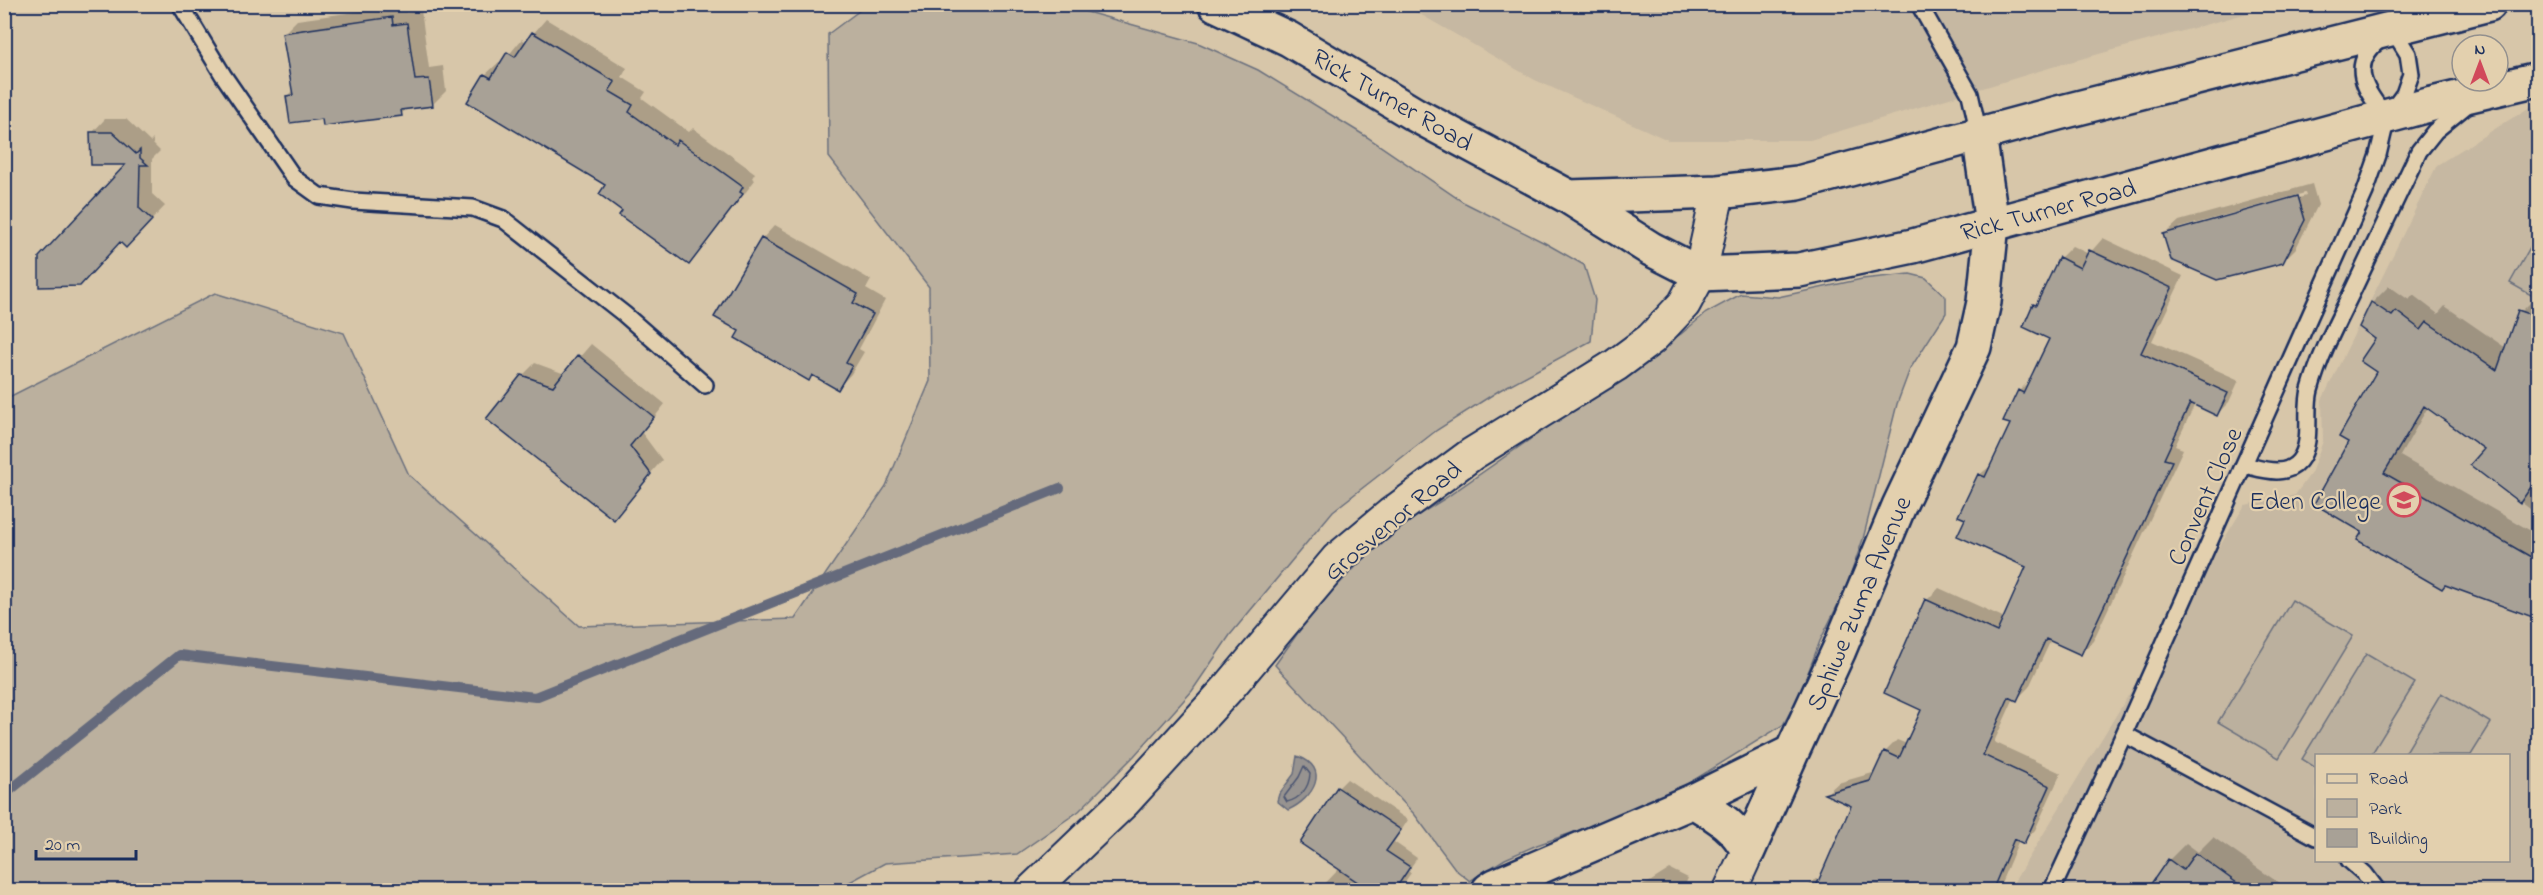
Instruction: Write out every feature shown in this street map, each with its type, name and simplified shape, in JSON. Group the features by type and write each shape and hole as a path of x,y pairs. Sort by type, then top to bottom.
{"main road":[{"name":"Rick Turner Road","path":"1215,4 1289,39 1414,114 1569,197 1651,249 1700,274 1799,270 1913,246 2482,93"},
{"path":"1569,197 1718,192 1798,183 2397,17 2489,4"},
{"name":"Rick Turner Road","path":"2510,86 2538,79"},
{"name":"Sphiwe Zuma Avenue","path":"1748,851 1839,650 1899,506 1974,346 1984,302 1992,224 1979,134"},
{"path":"1489,891 1506,881 1693,801 1792,752"},
{"path":"1693,801 1731,826 1748,851"}],"street":[{"name":"Grosvenor Road","path":"1032,891 1124,802 1223,694 1337,559 1391,514 1472,454 1616,365 1651,339 1684,304 1700,274 1718,192"},
{"path":"1730,891 1748,851"}],"lane":[{"path":"180,4 223,75 294,178 320,196 353,201 473,207 503,219 624,314 705,385"},
{"path":"1919,4 1970,94 1979,134"},
{"path":"2387,117 2369,96 2362,79 2363,63 2371,46 2397,17"},
{"name":"Convent Close","path":"2052,891 2365,192 2378,155 2387,117 2404,94 2411,74 2408,54 2397,17"},
{"path":"2244,465 2270,471 2287,471 2299,461 2307,445 2306,415 2310,391 2322,355 2419,152 2435,131 2482,93"},
{"path":"2124,734 2315,836"},
{"path":"2350,862 2365,874 2377,891"}],"shaded area":[{"path":"1404,5 2277,5 2059,65 1810,140 1668,140 1535,80"},
{"name":"Eden College","path":"2538,106 2538,890 2009,890 2245,505 2295,495 2311,473 2323,441 2322,400 2437,165 2530,107"}],"green space":[{"path":"867,5 1062,5 1198,43 1258,70 1367,137 1463,202 1584,265 1595,300 1591,341 1500,390 1437,430 1333,511 1230,635 1192,691 1134,756 1079,811 1017,854 885,863 835,890 5,890 5,399 215,293 344,333 409,475 579,626 795,619 886,486 930,381 929,287 829,157 828,34"},
{"path":"2538,233 2538,299 2510,283"},
{"path":"1910,274 1926,278 1946,297 1946,313 1910,369 1897,404 1863,539 1846,588 1820,641 1800,694 1783,725 1673,793 1626,814 1537,845 1505,859 1470,881 1456,870 1415,815 1275,665 1300,630 1335,588 1388,534 1444,499 1575,408 1643,357 1681,334 1706,313 1741,294 1778,297 1862,279"},
{"path":"2292,600 2353,636 2279,758 2218,722"},
{"path":"2366,654 2415,683 2372,754 2315,754 2315,767 2302,759"},
{"path":"2441,693 2491,723 2472,754 2405,754"}],"water":[{"path":"1297,756 1308,761 1314,768 1315,783 1305,799 1288,810 1277,801 1279,794 1294,774"}],"building":[{"path":"392,17 393,25 407,23 415,80 429,79 433,106 401,110 402,116 323,126 322,119 290,123 286,96 293,95 282,33"},
{"path":"532,32 615,82 609,91 633,105 629,112 675,145 678,140 743,187 740,192 743,194 689,265 619,215 622,211 599,194 605,185 467,102 484,74 491,78 507,52 515,57"},
{"path":"90,132 112,132 136,154 140,150 140,158 148,165 140,165 139,208 152,220 126,248 120,242 80,286 39,287 39,257 125,165 91,165"},
{"path":"2298,196 2305,220 2283,263 2217,280 2171,260 2163,234"},
{"path":"761,238 858,294 853,303 873,314 846,363 852,366 838,390 812,375 809,381 735,338 739,331 714,317"},
{"path":"2089,250 2172,288 2141,353 2228,393 2217,416 2190,403 2164,459 2172,461 2081,655 2046,639 2017,701 2009,697 1983,755 2050,786 2024,844 2014,839 1992,891 1814,891 1851,806 1824,794 1870,781 1884,751 1899,758 1921,710 1884,693 1925,599 1997,632 2026,567 1957,536 1965,519 1958,516 1978,474 1985,477 2010,424 2003,422 2018,390 2023,393 2049,339 2023,327 2033,304 2036,305 2059,257 2080,268"},
{"path":"2371,302 2392,316 2396,311 2421,330 2427,322 2497,370 2518,310 2538,317 2538,477 2520,503 2470,465 2484,449 2424,406 2384,473 2538,561 2538,619 2445,585 2442,589 2357,540 2362,532 2314,504 2348,442 2339,437 2376,372 2360,361 2375,339 2359,327"},
{"path":"578,355 654,417 630,446 651,474 614,520 486,419 521,375 553,386"},
{"path":"1337,787 1401,830 1386,851 1410,867 1394,891 1371,891 1300,843"},
{"path":"2195,853 2248,891 2146,891 2168,859 2183,870"}],"waterway":[{"path":"4,795 179,655 535,697 1060,488"}],"place":[{"name":"Eden College","path":"2404,500"}]}
